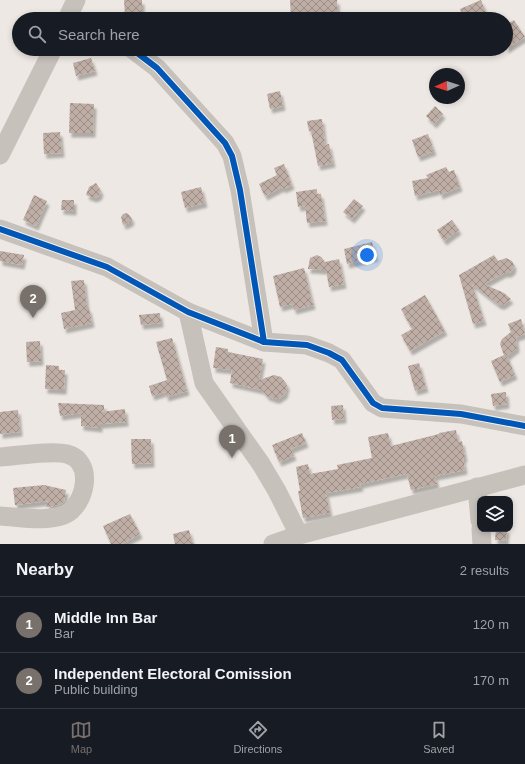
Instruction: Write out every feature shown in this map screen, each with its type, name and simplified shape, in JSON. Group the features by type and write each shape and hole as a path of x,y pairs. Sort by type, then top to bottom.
{"street":[{"path":"70,12 76,0"},
{"path":"0,155 50,56"},
{"path":"141,56 157,68 225,143 232,156 240,190 264,342"},
{"path":"0,229 107,267 188,312 264,342 307,345 342,360 373,403 382,408 461,414 525,426"},
{"path":"188,312 204,383 261,464 277,490 299,535"},
{"path":"0,457 52,453 67,454 77,459 83,468 85,480 73,509 65,514 45,518 0,516"},
{"path":"273,544 299,535 525,475"},
{"path":"477,487 478,496"},
{"path":"481,532 482,544"}],"building":[{"path":"124,0 142,0 142,12 125,12"},
{"path":"290,0 337,0 338,12 291,12"},
{"path":"481,0 486,12 461,12 460,9"},
{"path":"513,21 525,37 513,45"},
{"path":"91,58 95,71 76,76 73,63"},
{"path":"280,91 283,106 270,109 267,94"},
{"path":"70,103 94,104 93,133 69,133"},
{"path":"435,106 443,114 434,124 426,116"},
{"path":"322,119 325,145 329,144 333,163 318,166 311,131 309,131 307,121"},
{"path":"60,132 62,153 44,154 43,133"},
{"path":"428,134 434,151 418,157 412,140"},
{"path":"284,164 292,185 283,189 282,187 265,196 259,184 277,175 274,168"},
{"path":"446,167 449,172 454,170 460,187 440,195 439,190 415,196 412,181 428,178 426,175"},
{"path":"96,183 101,191 99,196 94,198 86,195 89,187"},
{"path":"201,187 205,203 185,208 181,192"},
{"path":"317,189 317,194 321,194 325,221 307,223 305,206 298,207 296,192"},
{"path":"34,195 47,201 36,226 23,220"},
{"path":"354,199 363,206 352,219 343,212"},
{"path":"62,200 74,200 74,211 61,210"},
{"path":"127,213 132,220 123,225 121,217 123,214"},
{"path":"452,220 459,230 444,241 437,230"},
{"path":"372,242 376,257 347,264 344,249"},
{"path":"0,251 24,255 22,265 0,261"},
{"path":"317,255 325,262 339,259 344,284 329,287 326,270 308,269 310,258"},
{"path":"494,255 498,261 506,258 512,261 514,265 513,270 509,273 504,273 484,284 504,293 511,299 503,305 499,305 472,284 484,321 473,324 459,275"},
{"path":"304,268 313,305 294,310 292,304 280,307 273,276"},
{"path":"84,280 87,308 89,308 92,323 64,329 61,313 75,310 71,281"},
{"path":"425,295 445,331 410,351 401,335 412,329 401,309"},
{"path":"160,313 161,323 141,325 139,315"},
{"path":"521,319 525,334 516,337 517,348 507,356 515,375 500,382 491,361 504,355 500,344 502,339 511,332 508,324"},
{"path":"172,338 187,391 166,397 165,392 152,396 149,386 167,380 156,342"},
{"path":"40,341 41,361 27,362 26,342"},
{"path":"216,347 228,349 228,352 263,359 259,380 274,375 281,377 287,386 285,394 278,399 275,399 267,396 262,390 230,383 232,370 213,368"},
{"path":"419,363 426,388 415,391 408,366"},
{"path":"46,365 59,366 59,370 65,370 64,390 45,389"},
{"path":"506,392 507,404 493,406 491,394"},
{"path":"58,403 104,405 104,410 101,412 125,409 126,422 100,424 100,428 81,426 81,413 60,416"},
{"path":"343,405 344,419 332,420 331,406"},
{"path":"18,410 20,432 0,434 0,412"},
{"path":"456,430 458,442 462,441 465,458 463,458 465,470 435,476 437,484 411,490 407,474 360,484 361,487 326,493 330,513 303,518 298,491 300,491 296,467 308,464 310,474 338,469 337,465 372,458 368,437 388,433 391,446"},
{"path":"302,433 306,443 291,449 294,456 279,462 272,445"},
{"path":"131,439 151,439 152,463 132,464"},
{"path":"44,485 66,490 64,502 59,505 49,507 46,507 48,501 15,505 13,488"},
{"path":"130,514 140,534 122,544 111,544 103,526"},
{"path":"189,530 193,544 175,544 173,534"},
{"path":"496,532 507,532 506,541 495,540"}],"cycle path":[{"path":"141,56 157,68 225,143 232,156 240,190 264,342"},
{"path":"0,229 107,267 188,312 264,342 307,345 329,353 342,360 373,403 382,408 461,414 525,426"}],"place":[{"name":"Independent Electoral Comission","path":"33,318"},
{"name":"Middle Inn Bar","path":"232,458"}]}
